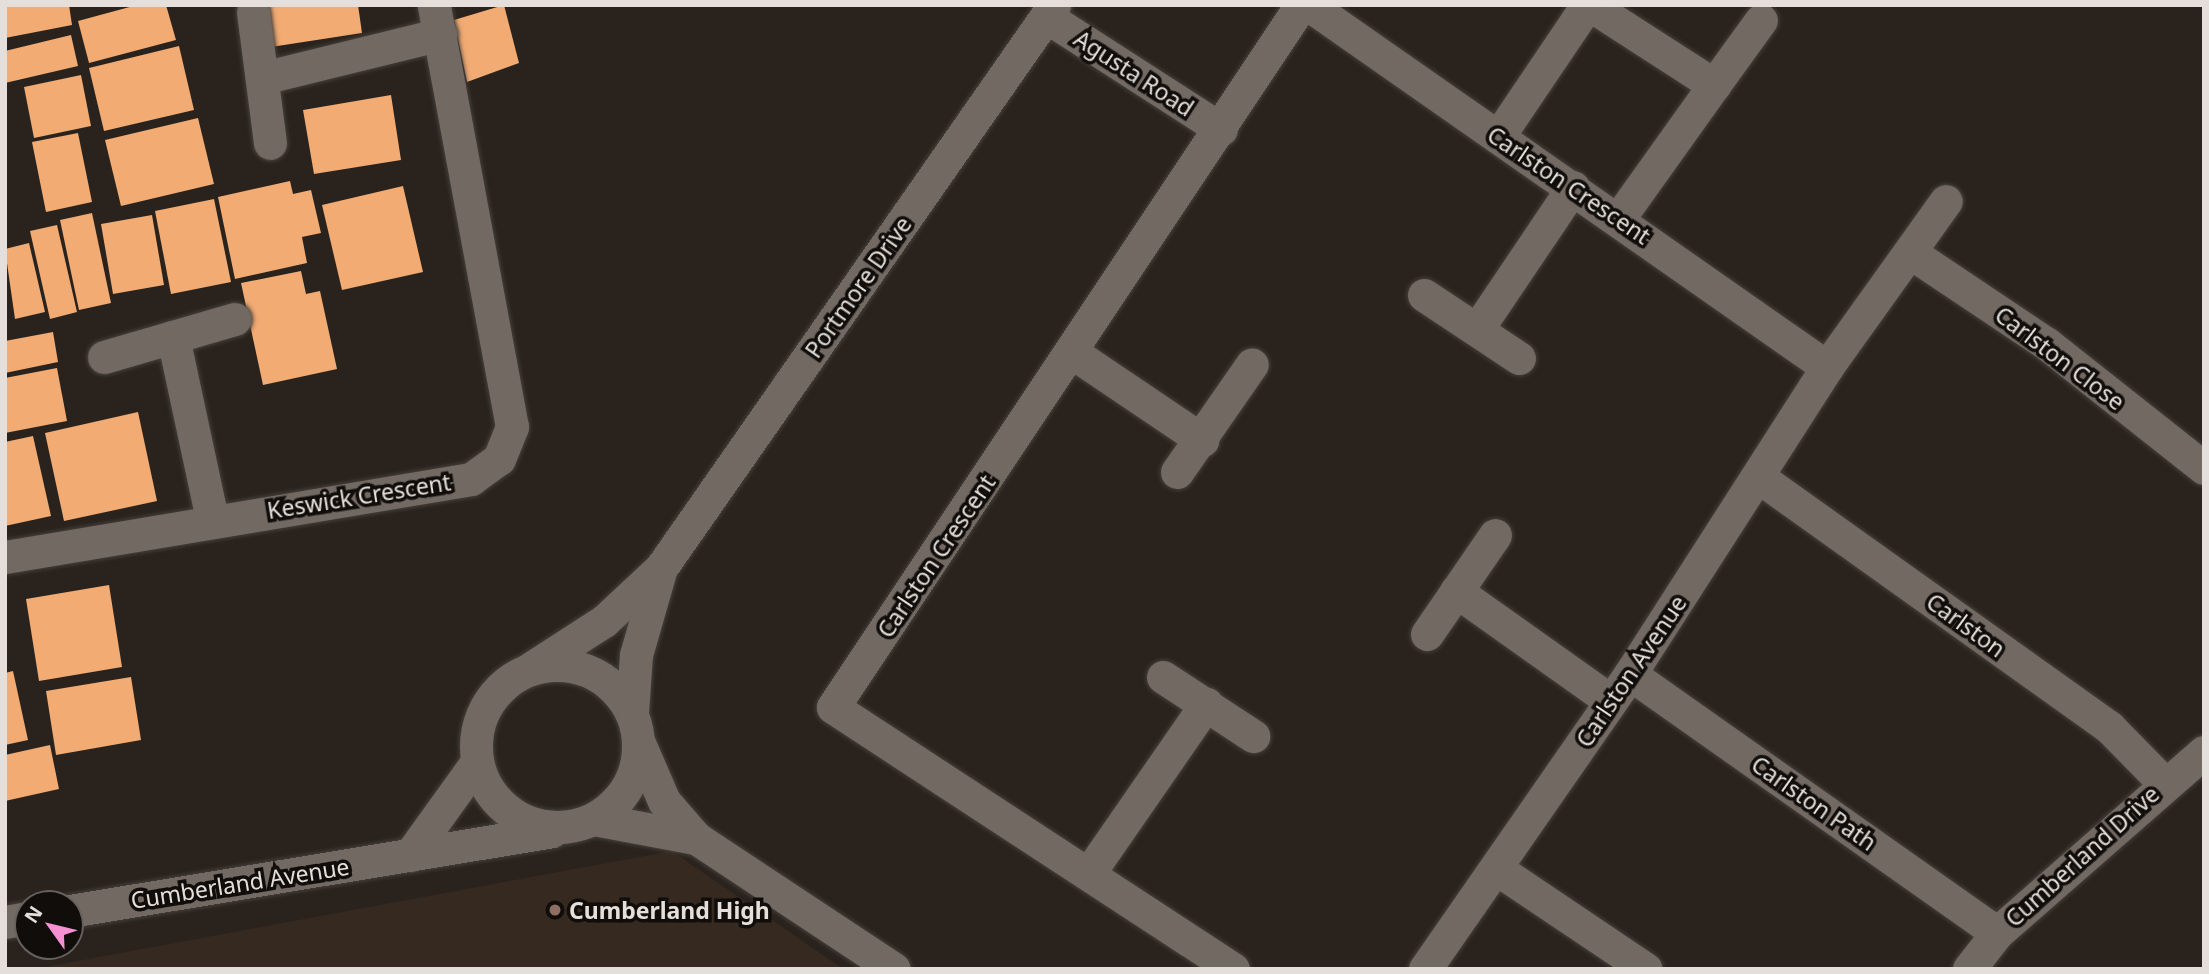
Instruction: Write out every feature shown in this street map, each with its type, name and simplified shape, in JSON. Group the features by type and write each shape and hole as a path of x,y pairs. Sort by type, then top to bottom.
{"street":[{"name":"Carlston Crescent","path":"1233,969 833,707 1073,353 1301,5"},
{"name":"Carlston Crescent","path":"1309,5 1619,218 1827,367"},
{"path":"1498,137 1588,5 1714,85"},
{"name":"Agusta Road","path":"1051,11 1221,129"},
{"name":"Portmore Drive","path":"531,668 604,621 661,568 1051,11"},
{"path":"253,12 270,143"},
{"path":"262,78 442,14"},
{"name":"Keswick Crescent","path":"5,557 212,519 471,479 499,459 512,427 442,14"},
{"path":"1619,218 1761,20"},
{"path":"1478,328 1573,187"},
{"name":"Carlston Avenue","path":"1425,969 1630,674 1760,478 1827,367 1946,201"},
{"name":"Carlston Close","path":"1911,253 2047,344 2204,468"},
{"path":"1424,295 1478,328 1519,358"},
{"path":"104,357 235,319"},
{"path":"173,337 212,519"},
{"path":"1073,353 1202,440"},
{"path":"1177,472 1202,440 1252,364"},
{"name":"Carlston","path":"1760,478 2109,727 2163,782"},
{"path":"1427,634 1495,535"},
{"name":"Portmore Drive","path":"636,728 636,655 661,568"},
{"path":"1456,591 1611,701"},
{"path":"561,663 590,670 615,688 636,728 634,774 618,800 579,824 535,825 508,813 487,791 476,763 475,733 485,705 505,682 531,668 561,663"},
{"name":"Carlston Path","path":"1630,674 1997,933"},
{"path":"1163,677 1253,736"},
{"path":"1089,873 1206,704"},
{"name":"Cumberland Avenue","path":"636,728 664,801 696,838 894,969"},
{"name":"Cumberland Drive","path":"1969,969 1997,933 2163,782 2204,752"},
{"path":"410,855 476,763"},
{"name":"Cumberland Avenue","path":"84,909 579,824 696,838"},
{"path":"1497,869 1646,969"}],"shaded area":[{"name":"Cumberland High","path":"672,851 843,969 34,969"}],"building":[{"path":"5,5 69,5 72,25 5,38"},
{"path":"137,5 166,5 176,40 89,63 78,21"},
{"path":"264,5 358,5 362,33 271,47"},
{"path":"504,5 519,63 467,82 454,20"},
{"path":"71,35 78,66 5,83 5,51"},
{"path":"179,46 194,110 104,131 89,68"},
{"path":"81,75 91,126 34,138 24,87"},
{"path":"391,95 401,160 314,174 303,110"},
{"path":"198,118 214,184 121,206 105,140"},
{"path":"78,133 92,202 46,212 32,142"},
{"path":"290,181 293,194 311,190 321,233 302,237 307,263 235,279 218,197"},
{"path":"403,186 423,272 342,290 322,205"},
{"path":"214,199 231,282 171,294 155,211"},
{"path":"92,213 111,303 79,310 60,220"},
{"path":"152,215 164,285 113,294 101,224"},
{"path":"57,225 77,312 50,319 30,231"},
{"path":"29,243 45,312 15,319 5,249"},
{"path":"301,271 306,294 320,291 337,369 263,385 241,283"},
{"path":"53,332 58,362 5,373 5,341"},
{"path":"57,368 67,421 5,433 5,378"},
{"path":"138,412 157,501 64,521 45,433"},
{"path":"33,436 51,516 5,526 5,442"},
{"path":"109,585 122,667 39,681 26,599"},
{"path":"13,671 28,740 5,745 5,673"},
{"path":"131,677 141,740 56,755 46,691"},
{"path":"50,745 59,789 5,801 5,755"}],"place":[{"name":"Cumberland High","path":"555,910"}]}
